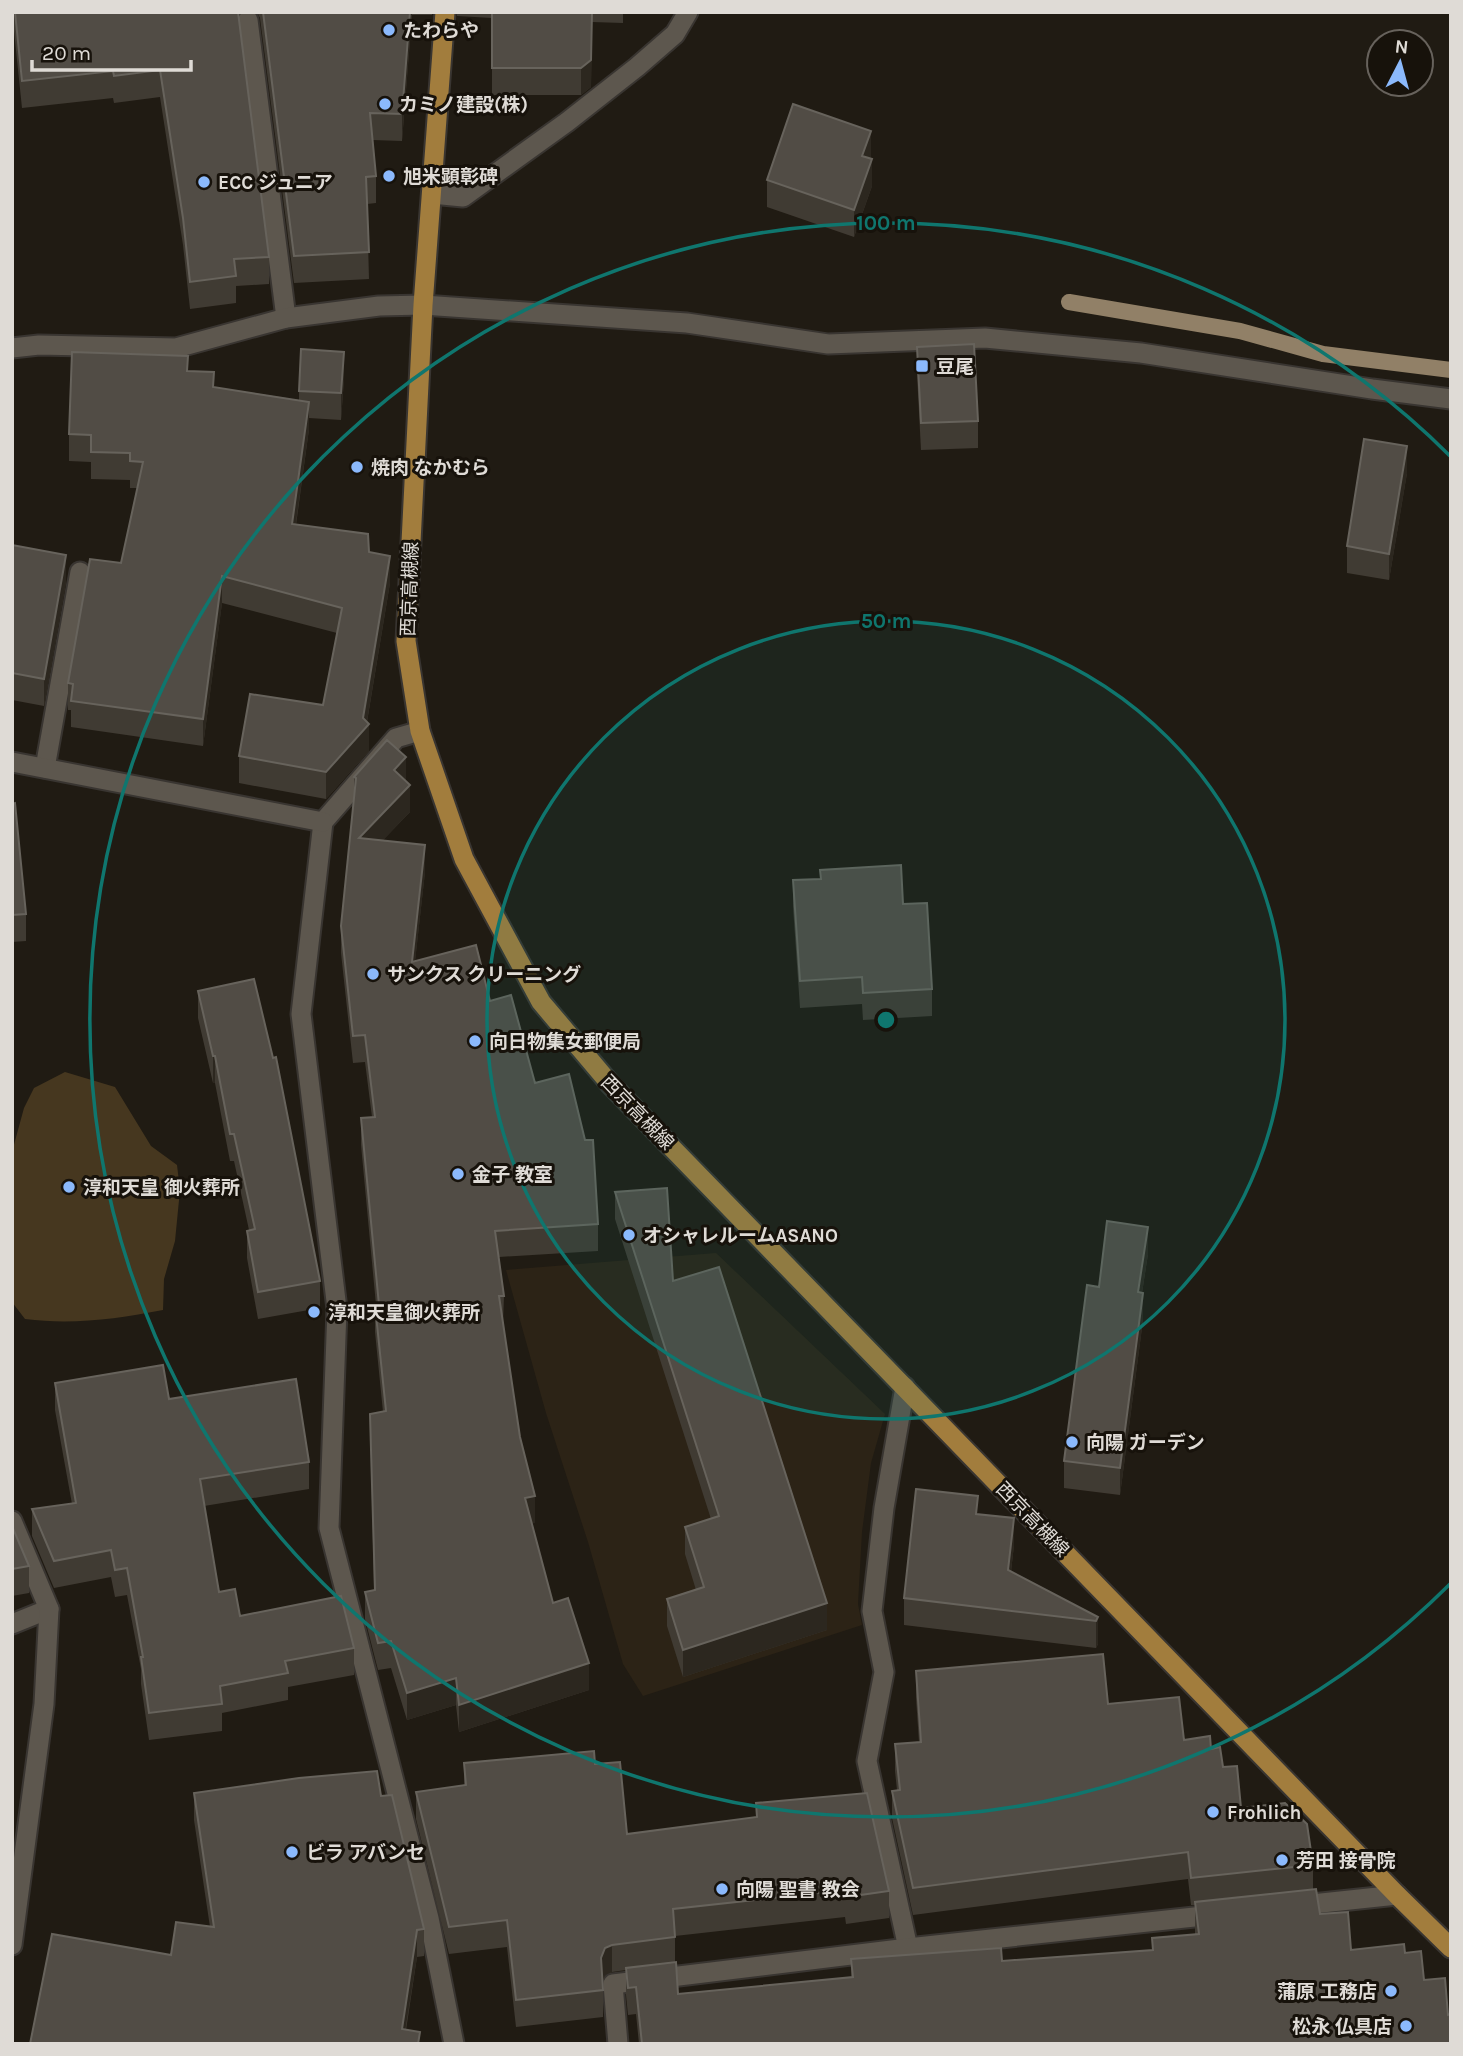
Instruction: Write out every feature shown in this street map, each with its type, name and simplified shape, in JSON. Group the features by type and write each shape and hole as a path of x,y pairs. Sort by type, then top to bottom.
{"main road":[{"name":"西京高槻線","path":"446,12 423,305 406,641 420,731 464,859 541,1002 611,1085 1396,1895 1451,1948"}],"street":[{"path":"432,194 463,197 567,122 637,67 675,34 688,12"},
{"path":"248,20 286,318"},
{"path":"12,348 39,345 176,348 286,318 379,306 423,305 687,323 828,344 985,338 1141,352 1451,399"},
{"path":"45,768 80,572"},
{"path":"420,731 396,738 323,822 301,1014 337,1309 329,1528 429,1918 454,2044"},
{"path":"12,762 323,822"},
{"path":"905,1387 884,1508 872,1611 884,1672 867,1761 908,1948"},
{"path":"12,1521 49,1609 44,1704 12,1945"},
{"path":"12,1625 49,1609"},
{"path":"1278,1908 1396,1895"},
{"path":"618,2044 613,1984 908,1948 1236,1913"}],"shaded area":[{"path":"65,1072 115,1087 151,1146 177,1165 180,1190 175,1241 164,1279 163,1310 94,1320 43,1321 25,1319 12,1302 12,1152 24,1108 34,1088"},
{"path":"716,1253 885,1414 871,1463 862,1532 858,1604 862,1625 643,1696 623,1664 588,1542 546,1413 506,1270"}],"building":[{"path":"15,12 238,12 269,257 234,259 236,276 190,282 160,70 114,76 113,71 22,81"},
{"path":"263,12 410,12 402,114 370,113 376,176 366,177 369,252 294,256"},
{"path":"492,12 592,12 591,60 581,68 492,68"},
{"path":"793,104 871,131 862,156 872,159 854,210 767,180"},
{"path":"974,344 978,421 921,423 917,347"},
{"path":"301,349 344,352 341,393 299,391"},
{"path":"72,352 188,356 187,371 214,372 213,387 309,402 292,524 368,534 369,552 390,556 363,718 369,724 326,772 239,756 250,694 323,705 342,608 222,576 203,719 71,701 73,684 68,683 90,559 121,563 143,462 130,461 130,453 91,452 91,435 69,434"},
{"path":"1364,439 1407,446 1389,554 1347,546"},
{"path":"12,545 66,555 44,679 12,673"},
{"path":"387,740 406,757 394,770 410,785 359,838 425,845 412,962 476,945 490,1001 511,995 535,1083 569,1074 585,1140 593,1140 598,1224 495,1231 504,1296 499,1296 520,1437 535,1496 525,1498 553,1603 568,1598 589,1663 459,1705 456,1678 407,1693 391,1641 378,1643 365,1592 375,1590 370,1414 386,1411 361,1118 375,1117 365,1035 353,1036 341,926 354,777"},
{"path":"15,803 26,914 12,915 12,804"},
{"path":"901,865 903,904 927,903 932,989 863,993 862,977 800,981 793,880 821,879 820,870"},
{"path":"254,979 273,1058 276,1057 320,1281 258,1292 247,1231 255,1229 234,1134 230,1134 215,1056 198,991"},
{"path":"667,1188 673,1281 719,1267 827,1603 683,1650 667,1599 704,1587 685,1527 719,1516 615,1192"},
{"path":"1107,1221 1148,1227 1138,1292 1143,1293 1120,1468 1064,1461 1087,1285 1099,1287"},
{"path":"163,1365 169,1399 296,1379 309,1462 200,1479 219,1592 235,1589 240,1616 341,1596 354,1648 285,1661 288,1673 220,1686 222,1704 149,1713 143,1657 127,1568 115,1570 111,1550 54,1561 32,1509 76,1503 55,1383"},
{"path":"916,1489 978,1496 976,1514 1014,1518 1008,1570 1098,1617 1096,1621 904,1598"},
{"path":"12,1526 29,1566 12,1569"},
{"path":"1103,1654 1108,1704 1179,1697 1184,1740 1210,1736 1211,1749 1220,1747 1223,1767 1237,1766 1241,1808 1285,1803 1307,1824 1313,1865 1191,1878 1188,1852 913,1888 892,1791 900,1790 895,1744 921,1742 916,1671"},
{"path":"594,1751 595,1764 620,1762 627,1834 757,1817 756,1803 867,1793 889,1891 846,1897 845,1890 673,1909 675,1937 605,1948 601,1958 603,1990 516,2000 507,1920 449,1927 416,1792 466,1785 464,1763"},
{"path":"377,1771 381,1796 392,1795 424,1929 417,1930 402,2029 420,2032 418,2044 30,2044 52,1934 171,1955 176,1922 214,1927 194,1793 299,1778"},
{"path":"1316,1889 1320,1914 1348,1912 1351,1950 1404,1944 1405,1953 1421,1951 1424,1980 1445,1978 1448,2015 1451,2014 1451,2044 642,2044 636,1987 628,1988 626,1968 676,1962 678,1994 853,1977 851,1959 1001,1948 1002,1961 1153,1950 1152,1938 1199,1934 1195,1902"}],"waterway":[{"path":"1069,302 1240,331 1323,354 1451,370"}],"place":[{"name":"たわらや","path":"389,30"},
{"name":"カミノ建設(株)","path":"385,104"},
{"name":"旭米顕彰碑","path":"389,176"},
{"name":"ECC ジュニア","path":"204,182"},
{"name":"豆尾","path":"922,366"},
{"name":"焼肉 なかむら","path":"357,467"},
{"name":"サンクス クリーニング","path":"373,974"},
{"name":"向日物集女郵便局","path":"475,1041"},
{"name":"金子 教室","path":"458,1174"},
{"name":"淳和天皇 御火葬所","path":"69,1187"},
{"name":"オシャレルームASANO","path":"629,1235"},
{"name":"淳和天皇御火葬所","path":"314,1312"},
{"name":"向陽 ガーデン","path":"1072,1442"},
{"name":"Frohlich","path":"1213,1812"},
{"name":"ビラ アバンセ","path":"292,1852"},
{"name":"芳田 接骨院","path":"1282,1860"},
{"name":"向陽 聖書 教会","path":"722,1889"},
{"name":"蒲原 工務店","path":"1391,1991"},
{"name":"松永 仏具店","path":"1406,2026"}]}
